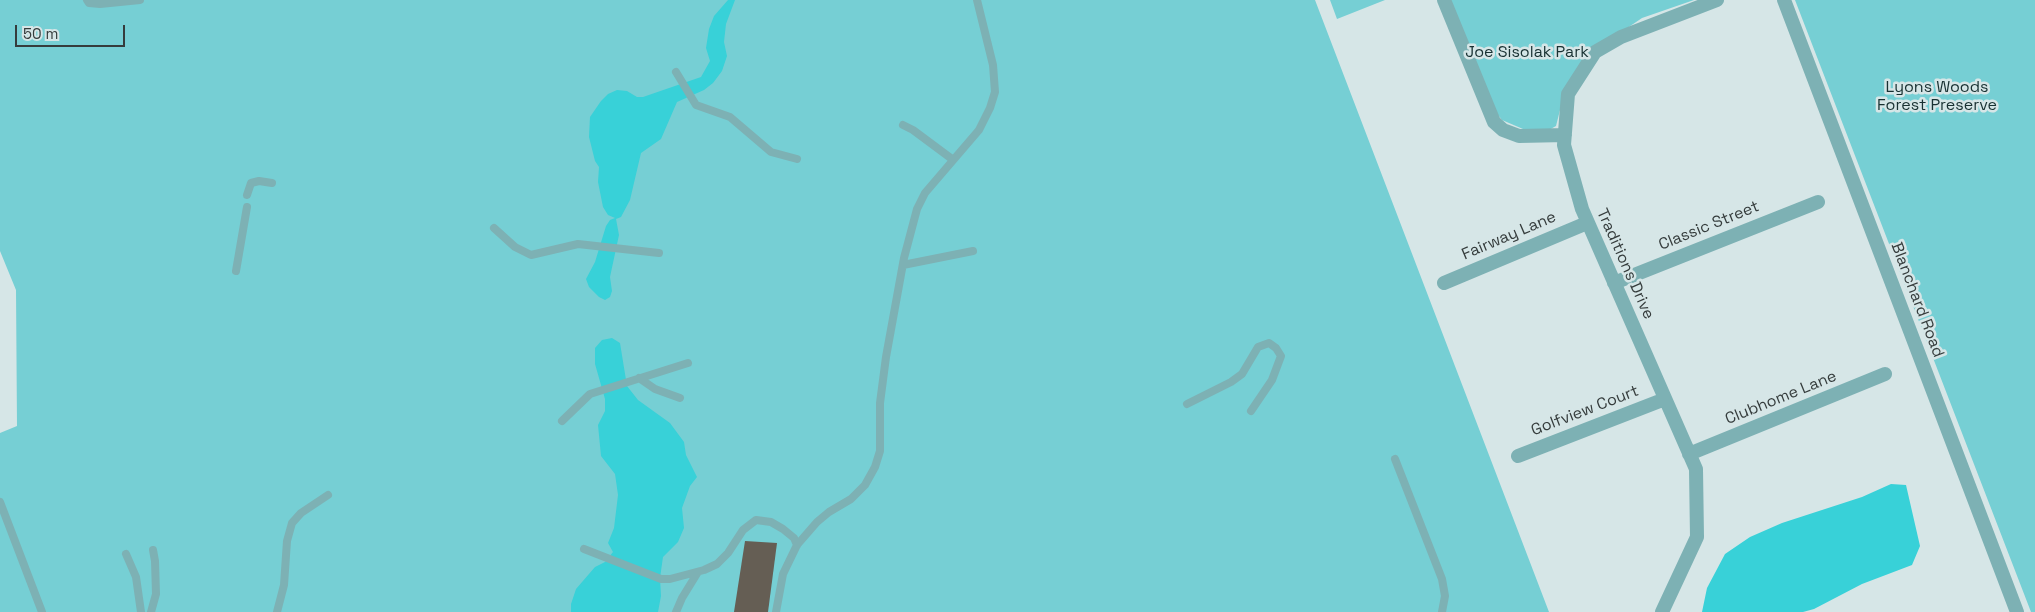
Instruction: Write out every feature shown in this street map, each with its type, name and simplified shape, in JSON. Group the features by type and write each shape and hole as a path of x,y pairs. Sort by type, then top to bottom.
{"street":[{"path":"1444,0 1488,113 1494,122 1503,130 1519,136 1565,135"},
{"name":"Traditions Drive","path":"1662,612 1697,537 1696,469 1582,209 1564,145 1568,94 1596,52 1621,37 1717,0"},
{"name":"Blanchard Road","path":"1784,0 2017,612"},
{"name":"Classic Street","path":"1614,283 1818,202"},
{"name":"Fairway Lane","path":"1444,283 1588,222"},
{"name":"Clubhome Lane","path":"1689,454 1885,374"},
{"name":"Golfview Court","path":"1518,456 1665,399"}],"lane":[{"path":"87,0 89,3 100,4 140,0"},
{"path":"776,612 783,574 797,545 828,512 851,499 865,485 875,467 880,452 880,403 886,357 911,231 925,193 952,159 979,130 990,108 995,92 993,64 977,0"},
{"path":"676,72 696,105 730,118 772,152 797,159"},
{"path":"902,125 913,130 952,159"},
{"path":"247,195 251,183 259,181 272,183"},
{"path":"236,271 247,207"},
{"path":"494,228 515,247 531,255 578,244 659,253"},
{"path":"903,265 973,251"},
{"path":"1187,404 1231,382 1242,374 1258,347 1269,343 1276,348 1281,356 1272,380 1251,411"},
{"path":"562,421 590,394 688,363"},
{"path":"639,378 655,389 680,398"},
{"path":"1395,459 1442,579 1445,596 1442,612"},
{"path":"277,612 284,585 287,541 292,523 301,513 328,495"},
{"path":"0,502 42,612"},
{"path":"584,549 662,579 698,572 716,564 728,553 743,530 756,520 771,522 783,529 794,538 797,545"},
{"path":"152,550 155,561 156,594 152,612"},
{"path":"126,554 136,577 141,612"},
{"path":"676,612 698,572"}],"green space":[{"path":"0,0 1315,0 1549,612 0,612 0,433 17,426 16,290 0,251"},
{"path":"1330,0 1385,0 1337,19"},
{"name":"Joe Sisolak Park","path":"1449,0 1694,0 1642,18 1589,54 1564,94 1556,126 1547,131 1523,129 1502,120 1491,106"},
{"name":"Lyons Woods Forest Preserve","path":"1795,0 2035,0 2035,612 2031,612"}],"shaded area":[{"path":"728,0 735,0 726,24 724,42 727,56 722,71 713,83 704,90 677,102 661,139 641,153 630,200 621,217 616,219 619,235 610,277 612,291 610,297 605,300 589,287 586,279 595,262 606,226 610,220 615,218 608,215 603,207 598,182 599,167 595,161 589,137 590,117 608,94 617,90 627,91 637,97 643,97 701,77 710,61 706,48 709,29 714,16"},
{"path":"612,338 620,343 627,386 638,400 670,423 684,442 686,455 697,477 690,486 682,508 684,528 678,542 663,557 660,578 661,596 658,612 571,612 571,604 576,589 595,567 605,562 613,552 608,543 614,528 618,495 615,474 601,456 598,425 605,411 605,399 595,364 595,348 602,340"},
{"path":"1891,484 1906,485 1920,546 1912,565 1862,584 1814,609 1803,612 1702,612 1707,588 1725,554 1750,537 1782,523 1862,497"}],"building":[{"path":"745,541 777,543 768,612 734,612"}]}
